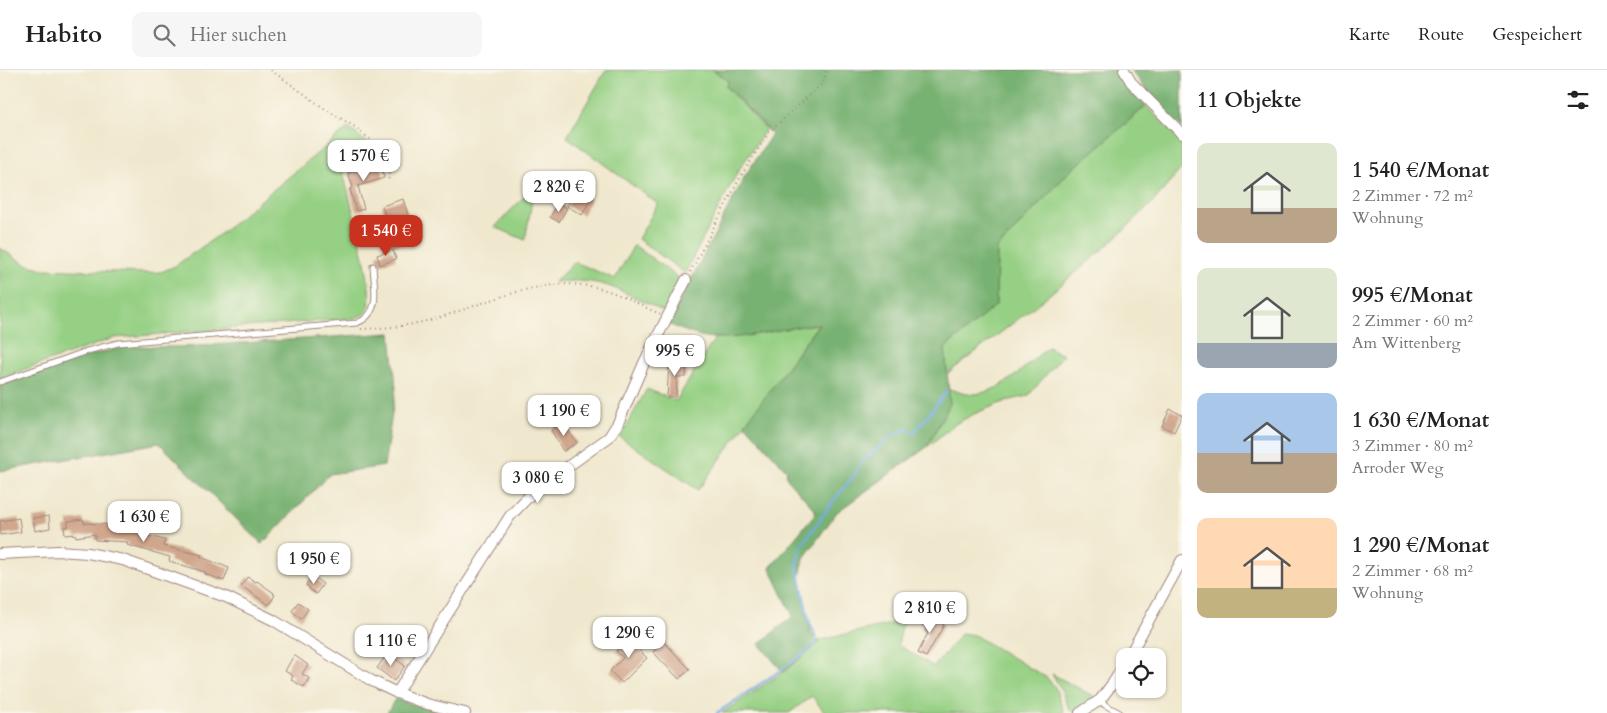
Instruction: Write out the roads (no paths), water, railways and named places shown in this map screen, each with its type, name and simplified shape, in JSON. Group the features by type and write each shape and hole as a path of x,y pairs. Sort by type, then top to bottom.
{"street":[{"path":"1124,70 1131,82 1182,134"},
{"path":"397,693 520,503 534,491 603,443 614,431 666,317 686,280"},
{"path":"0,554 58,551 88,553 123,560 226,597 273,620 372,681 397,693 427,704 465,713"},
{"path":"1133,648 1182,560"},
{"path":"1080,713 1100,700 1116,678"}],"lane":[{"path":"0,382 88,351 118,343 357,322 370,315 374,305 373,266"},
{"path":"1100,700 1120,713"}],"waterway":[{"path":"717,713 786,667 815,644 816,637 809,621 797,565 801,546 854,476 861,463 895,433 907,429 914,433 947,391"}]}
